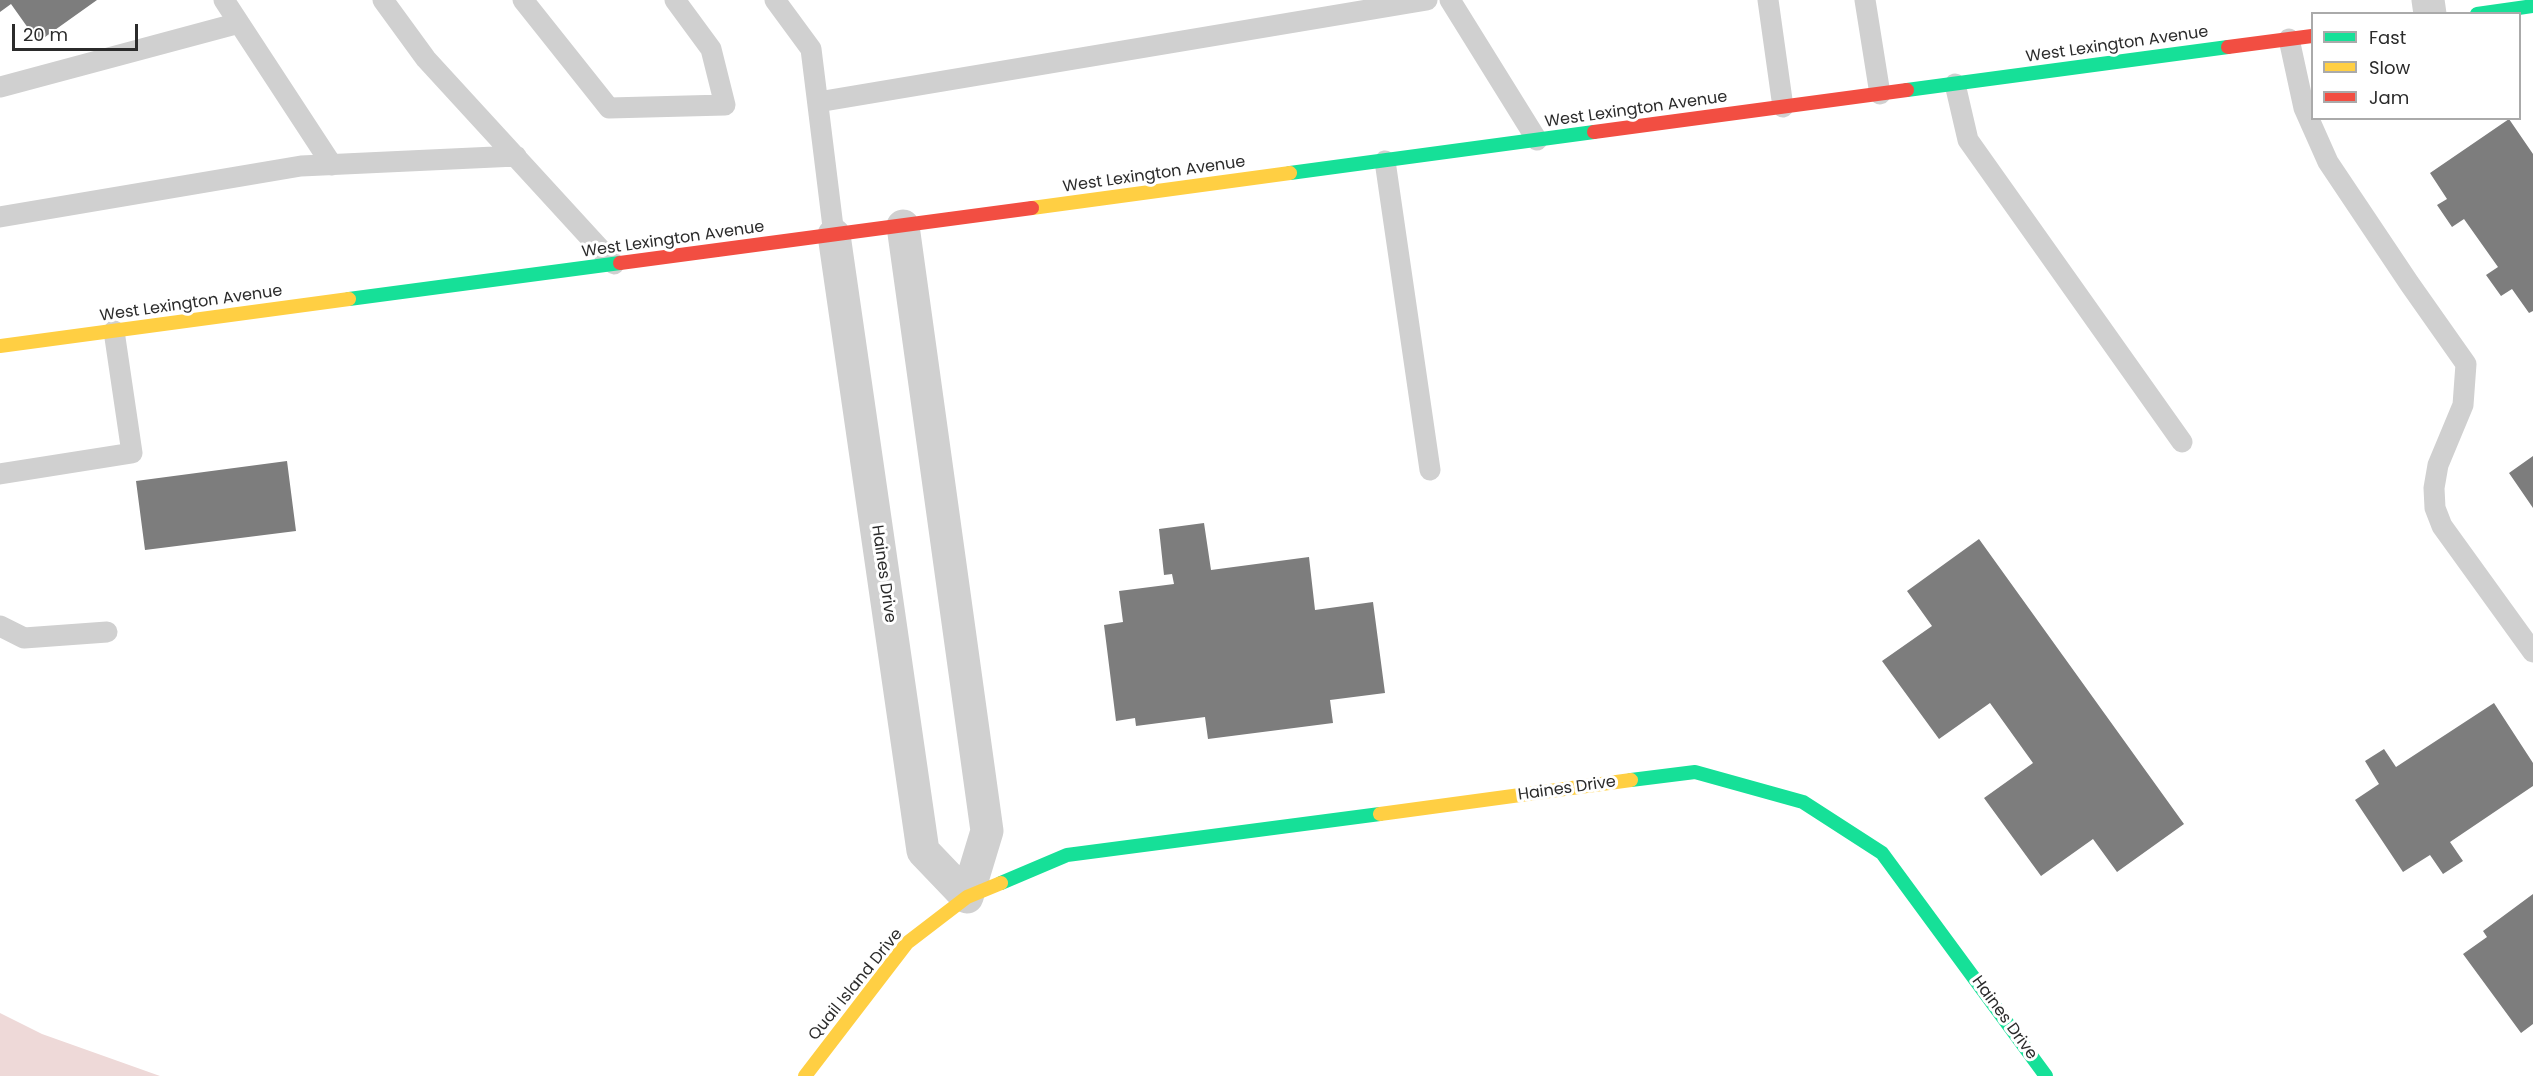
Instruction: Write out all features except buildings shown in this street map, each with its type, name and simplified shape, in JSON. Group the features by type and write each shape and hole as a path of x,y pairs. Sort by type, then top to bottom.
{"main road":[{"path":"2491,12 2533,6"},
{"name":"West Lexington Avenue","path":"0,346 2311,36"},
{"name":"Haines Drive","path":"967,897 1067,855 1695,772 1803,802 1882,853 2046,1076"},
{"name":"Quail Island Drive","path":"805,1076 907,943 967,897"}],"street":[{"path":"903,226 987,831 967,897"},
{"name":"Haines Drive","path":"834,235 923,851 967,897"}],"lane":[{"path":"224,0 332,165"},
{"path":"383,0 426,58 614,264"},
{"path":"523,0 609,108 725,105 711,50 675,0"},
{"path":"775,0 811,49 834,235"},
{"path":"818,102 1427,0"},
{"path":"1450,0 1537,140"},
{"path":"1768,0 1783,107"},
{"path":"1865,0 1880,94"},
{"path":"0,87 238,23"},
{"path":"2289,39 2304,108 2328,162 2466,364 2463,405 2438,465 2434,488 2434,508 2442,526 2533,652"},
{"path":"1955,84 1968,141 2182,442"},
{"path":"0,218 301,166 516,156"},
{"path":"1385,161 1430,470"},
{"path":"0,474 132,453 114,331"},
{"path":"0,626 24,638 107,632"}],"shaded area":[{"path":"0,1013 42,1034 160,1076 0,1076"}],"traffic: fast":[{"path":"2491,12 2533,6"},
{"path":"1907,90 2228,47"},
{"path":"1290,173 1594,132"},
{"path":"349,299 620,263"},
{"path":"1631,780 1695,772 1803,802 1882,853 2046,1076"},
{"path":"1001,883 1067,855 1380,814"}],"traffic: slow":[{"path":"1032,208 1290,173"},
{"path":"0,346 349,299"},
{"path":"1380,814 1631,780"},
{"path":"805,1076 907,943 967,897 1001,883"}],"traffic: jam":[{"path":"2228,47 2311,36"},
{"path":"1594,132 1907,90"},
{"path":"620,263 1032,208"}]}
